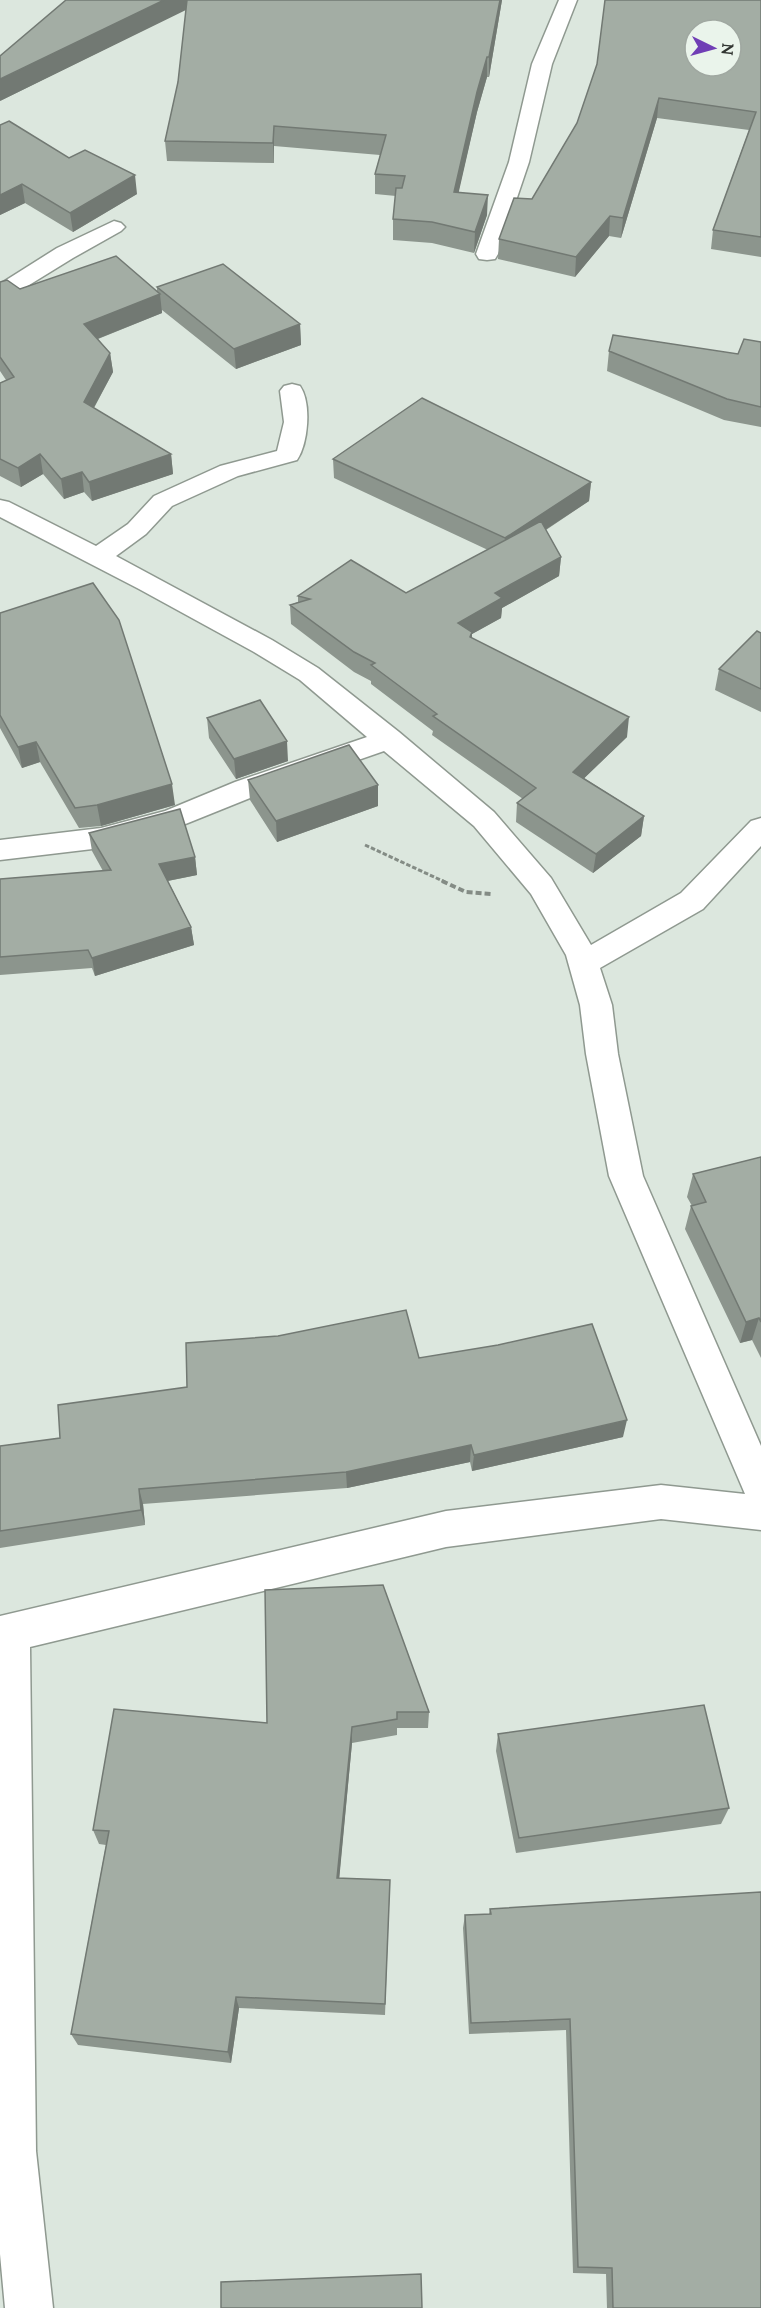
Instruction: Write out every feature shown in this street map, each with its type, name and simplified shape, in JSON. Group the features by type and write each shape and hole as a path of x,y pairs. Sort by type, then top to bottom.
{"street":[{"path":"487,254 519,162 542,64 568,0"},
{"path":"0,293 114,226"},
{"path":"97,558 137,529 163,501 229,471 288,455 296,422 292,391"},
{"path":"0,507 263,646 309,674 484,819 541,886 581,956 596,1005 602,1054 626,1176 761,1488"},
{"path":"0,850 101,838 173,819 256,785 389,739"},
{"path":"583,964 692,901 761,828"},
{"path":"28,2308 13,2151 5,1633 446,1529 661,1502 761,1513"}],"path":[{"path":"365,845 466,892 499,894 541,886"}],"building":[{"path":"66,0 164,0 0,79 0,56"},
{"path":"187,0 500,0 489,57 487,57 477,92 454,192 488,195 475,232 432,222 393,219 396,188 402,188 405,176 375,174 386,135 274,126 273,143 165,141 178,82"},
{"path":"605,0 761,0 761,237 713,230 756,112 659,98 623,218 610,216 576,257 499,239 514,198 532,199 577,123 597,64"},
{"path":"9,121 69,158 85,150 135,175 70,213 22,184 0,195 0,125"},
{"path":"116,256 160,294 84,324 110,353 84,402 171,454 89,482 82,472 61,479 40,454 18,468 0,459 0,383 14,377 0,357 0,282 7,280 20,289"},
{"path":"223,264 300,324 234,349 157,287"},
{"path":"613,335 738,354 744,339 761,342 761,407 727,399 609,351"},
{"path":"422,398 591,482 505,538 333,459"},
{"path":"541,521 561,557 495,593 502,598 458,623 472,632 470,637 629,717 573,772 644,816 596,854 517,803 536,788 433,716 437,714 371,665 375,663 354,652 290,605 310,599 298,596 351,560 406,593"},
{"path":"93,583 119,620 172,784 97,805 75,808 36,742 18,747 0,715 0,613"},
{"path":"757,631 761,633 761,689 719,669"},
{"path":"260,700 287,741 234,759 207,718"},
{"path":"349,745 378,785 276,821 248,780"},
{"path":"180,809 195,857 159,864 191,927 92,958 88,950 0,957 0,879 111,870 89,833"},
{"path":"761,1157 761,1322 759,1318 746,1322 691,1206 706,1202 693,1174"},
{"path":"406,1310 419,1358 498,1345 592,1324 627,1420 474,1455 471,1445 346,1472 139,1489 141,1510 0,1531 0,1446 60,1438 58,1405 187,1387 186,1343 278,1336"},
{"path":"383,1585 429,1712 397,1712 397,1719 352,1727 337,1878 390,1880 385,2004 236,1997 228,2052 71,2034 109,1831 93,1830 114,1709 267,1723 265,1590"},
{"path":"704,1705 729,1808 519,1838 498,1734"},
{"path":"761,1892 761,2308 613,2308 612,2268 578,2267 570,2019 471,2023 465,1915 491,1914 490,1909"},
{"path":"421,2274 422,2308 221,2308 221,2282"}]}
